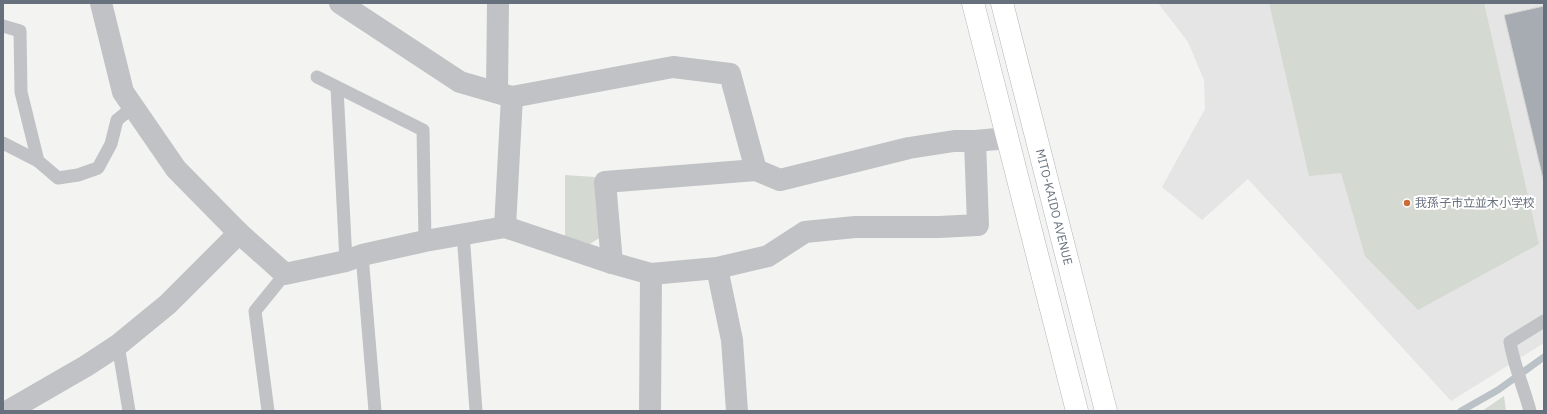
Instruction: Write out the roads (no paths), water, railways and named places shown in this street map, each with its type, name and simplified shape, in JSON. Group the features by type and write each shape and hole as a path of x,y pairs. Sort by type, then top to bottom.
{"highway":[{"path":"973,3 1077,411"},
{"name":"MITO-KAIDO AVENUE","path":"1002,3 1106,411"}],"street":[{"path":"101,3 123,92 133,107 176,169 239,233 284,274 425,241 463,233 505,227 612,263 651,274 717,268 768,256 805,232 855,227 938,227 978,225 976,141"},
{"path":"340,3 460,82 504,94 673,67 730,74 756,170"},
{"path":"498,3 504,94 505,227"},
{"path":"612,263 605,182 756,170 780,180 909,148 954,141 976,141 1008,138"},
{"path":"8,411 86,366 118,345 168,304 239,233"},
{"path":"717,268 732,340 737,411"},
{"path":"650,411 651,274"}],"lane":[{"path":"3,26 20,31 21,92 38,161"},
{"path":"317,77 423,130 425,241"},
{"path":"337,88 354,258 375,411"},
{"path":"3,143 38,161 58,178 78,175 98,168 111,144 118,120 133,107"},
{"path":"463,233 476,411"},
{"path":"268,411 255,311 284,274"},
{"path":"1530,411 1524,388 1514,363 1510,342 1544,321"},
{"path":"118,345 129,411"}],"waterway":[{"path":"1461,411 1498,390 1544,357"}],"place":[{"name":"我孫子市立並木小学校","path":"1407,203"}]}
